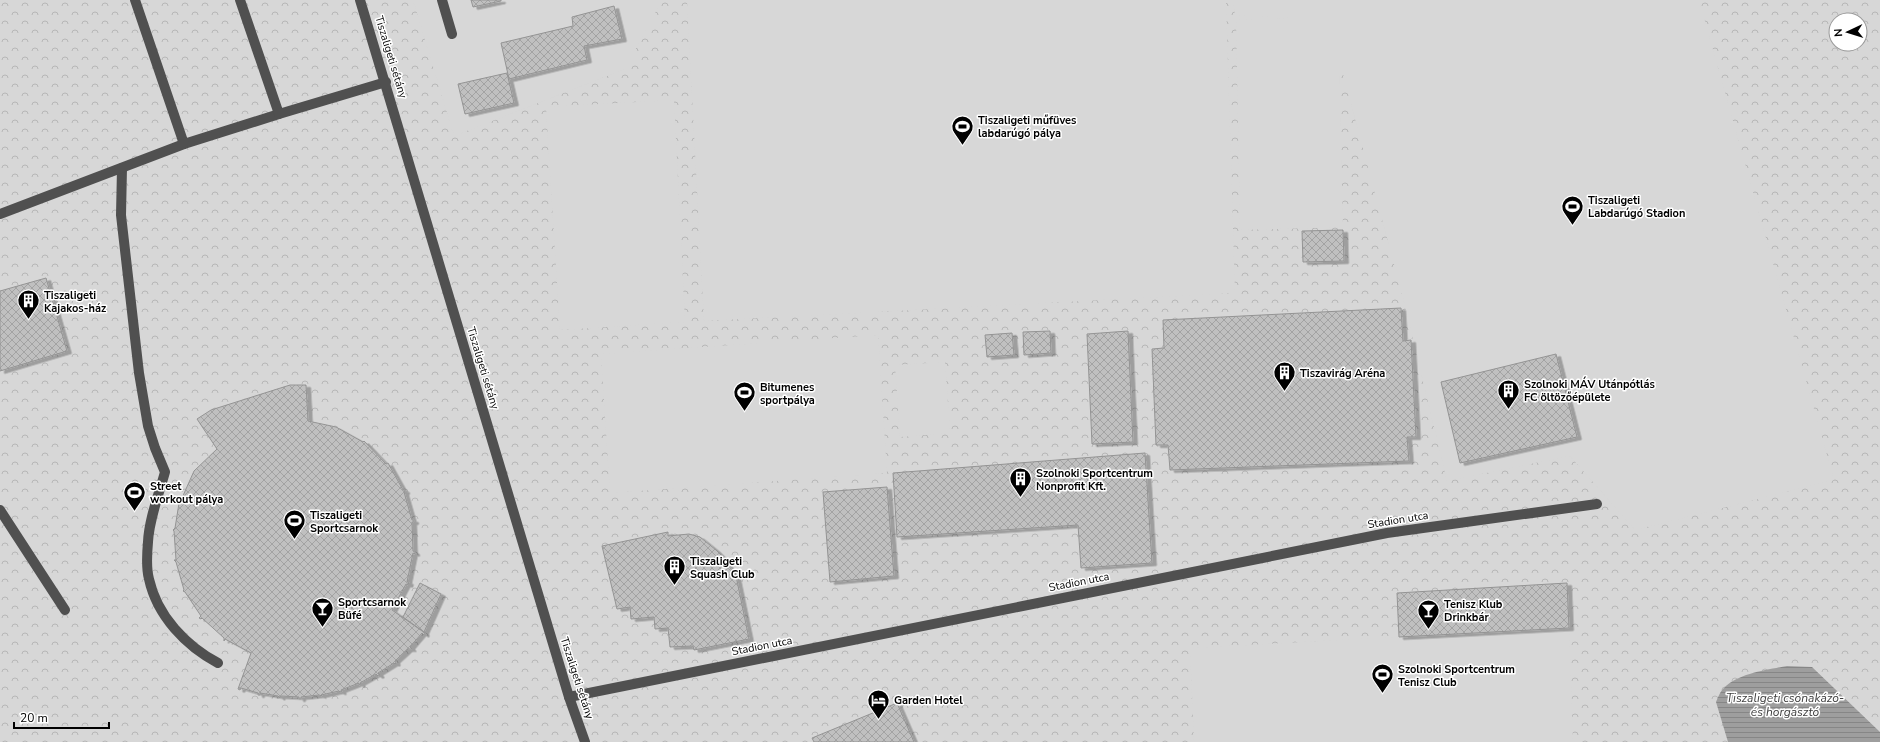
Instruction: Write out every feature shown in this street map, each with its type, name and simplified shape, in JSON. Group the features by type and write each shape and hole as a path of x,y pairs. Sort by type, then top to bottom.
{"street":[{"path":"135,0 184,144"},
{"path":"240,0 279,114"},
{"name":"Tiszaligeti sétány","path":"360,0 386,82 568,697 585,742"},
{"path":"442,0 452,34"},
{"path":"0,214 184,144 386,82"},
{"path":"122,168 121,215 139,373 148,426 165,472 153,513 148,542 148,579 160,608 180,635 200,653 218,663"},
{"name":"Stadion utca","path":"568,697 1388,533 1597,504"},
{"path":"0,510 65,610"}],"green space":[{"path":"0,0 1880,0 1880,742 0,742"},
{"path":"413,0 662,0 625,69 454,136"},
{"name":"Tiszaligeti műfüves labdarúgó pálya","path":"687,0 1226,0 1235,293 704,321"},
{"name":"Tiszaligeti Labdarúgó Stadion","path":"1233,0 1699,0 1834,480 1635,530 1570,456 1447,481 1402,294 1339,59 1343,227 1240,230 1236,20 1290,18 1235,15"},
{"path":"674,100 685,322 560,330 546,107"},
{"name":"Bitumenes sportpálya","path":"878,335 887,473 610,493 601,354"},
{"path":"945,362 950,433 900,437 895,365"},
{"name":"Szolnoki Sportcentrum Tenisz Club","path":"1569,628 1573,742 1194,742 1190,648"}],"water":[{"name":"Tiszaligeti csónakázó- és horgásztó","path":"1787,666 1812,667 1880,732 1880,742 1728,742 1716,702 1721,691 1737,679 1762,671"}],"building":[{"path":"471,0 501,0 501,1 473,7"},
{"path":"614,6 622,39 584,46 587,60 509,79 501,43 573,26 572,17"},
{"path":"507,73 514,103 465,114 458,84"},
{"path":"1343,230 1344,261 1303,262 1302,231"},
{"name":"Tiszaligeti Kajakos-ház","path":"46,278 67,351 0,371 0,291"},
{"name":"Tiszavirág Aréna","path":"1401,308 1403,341 1411,340 1416,437 1407,437 1409,461 1170,470 1168,445 1156,445 1152,349 1164,348 1163,320"},
{"path":"1050,331 1051,353 1024,355 1023,332"},
{"path":"1128,331 1133,442 1092,444 1087,334"},
{"path":"1012,333 1014,355 987,357 985,335"},
{"name":"Szolnoki MÁV Utánpótlás FC öltözőépülete","path":"1556,354 1577,437 1460,463 1441,382"},
{"name":"Tiszaligeti Sportcsarnok","path":"290,385 306,385 308,421 336,427 363,442 364,441 386,464 388,463 403,490 405,490 404,492 412,520 414,520 414,522 412,522 413,551 415,554 413,553 407,582 409,582 408,585 406,584 392,610 425,633 424,635 422,633 410,647 412,649 408,649 395,661 395,664 394,663 378,673 380,675 378,676 376,674 359,685 359,683 341,690 342,692 339,691 321,695 322,696 301,697 301,699 299,699 299,697 281,696 280,698 278,696 260,693 260,695 258,695 258,693 241,688 240,690 238,689 251,653 225,639 224,641 224,638 202,618 199,618 201,616 183,591 184,590 176,562 174,560 176,560 173,530 175,528 180,497 182,498 194,471 217,449 197,419 211,410"},
{"name":"Szolnoki Sportcentrum Nonprofit Kft.","path":"1145,453 1152,563 1081,568 1078,525 897,537 893,473"},
{"path":"887,487 894,576 830,582 823,492"},
{"name":"Tiszaligeti Squash Club","path":"668,532 668,536 689,534 700,537 723,557 733,572 735,571 749,639 694,650 693,646 670,647 668,628 655,629 654,617 631,619 630,607 617,609 602,546"},
{"path":"420,583 441,594 424,632 403,617"},
{"path":"1567,583 1569,628 1399,637 1397,593"},
{"name":"Garden Hotel","path":"897,703 914,742 814,742 812,738"}],"place":[{"name":"Tiszaligeti műfüves labdarúgó pálya","path":"963,146"},
{"name":"Tiszaligeti Labdarúgó Stadion","path":"1573,226"},
{"name":"Tiszaligeti Kajakos-ház","path":"29,320"},
{"name":"Tiszavirág Aréna","path":"1284,392"},
{"name":"Szolnoki MÁV Utánpótlás FC öltözőépülete","path":"1509,410"},
{"name":"Bitumenes sportpálya","path":"744,412"},
{"name":"Szolnoki Sportcentrum Nonprofit Kft.","path":"1021,498"},
{"name":"Street workout pálya","path":"135,512"},
{"name":"Tiszaligeti Sportcsarnok","path":"294,540"},
{"name":"Tiszaligeti Squash Club","path":"675,586"},
{"name":"Sportcsarnok Büfé","path":"322,628"},
{"name":"Tenisz Klub Drinkbár","path":"1428,630"},
{"name":"Szolnoki Sportcentrum Tenisz Club","path":"1382,694"},
{"name":"Garden Hotel","path":"879,720"}]}
